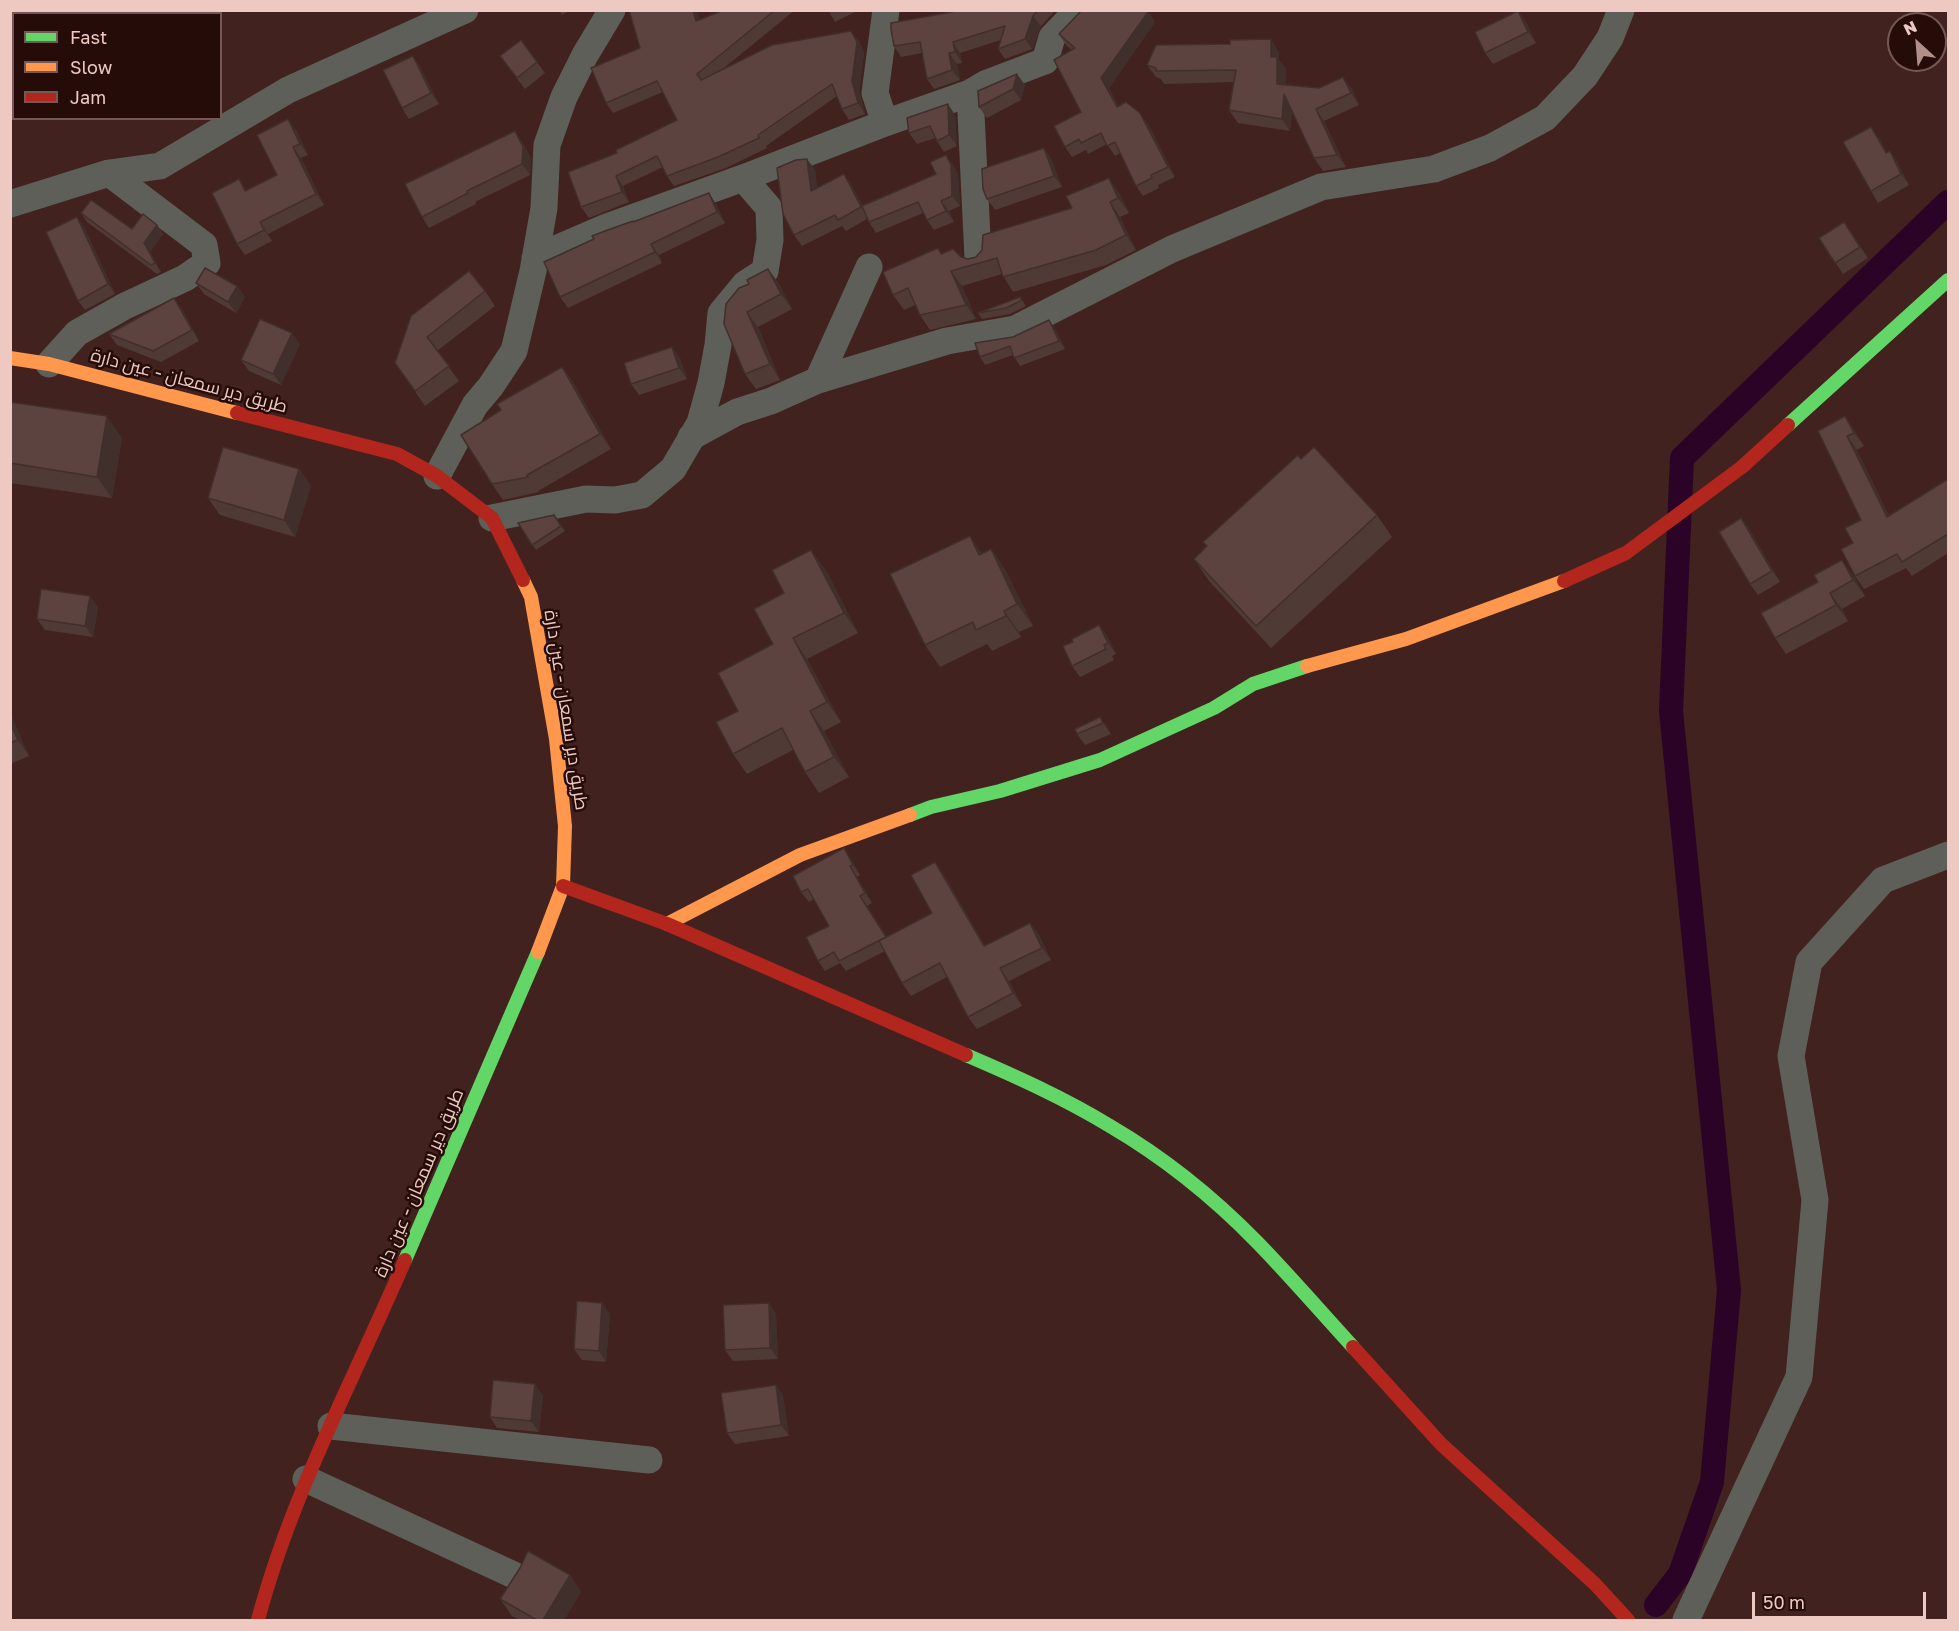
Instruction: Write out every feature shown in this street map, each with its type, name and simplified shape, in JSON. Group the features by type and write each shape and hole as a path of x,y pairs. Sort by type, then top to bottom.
{"street":[{"path":"10,204 109,173 160,165 288,90 465,10"},
{"path":"437,476 475,405 491,386 514,351 544,208 548,145 564,97 585,55 612,10"},
{"path":"885,123 875,93 886,10"},
{"path":"535,258 607,227 970,93 987,83 1045,60 1052,37 1078,10"},
{"path":"691,437 736,412 771,401 818,380 947,342 1015,329 1172,249 1321,187 1434,169 1490,148 1545,118 1585,76 1610,38 1622,10"},
{"path":"970,93 978,258"},
{"path":"49,364 77,333 125,306 185,278 207,263 204,245 109,173"},
{"path":"492,518 586,498 615,501 642,495 673,469 700,423 711,383 721,313 745,284 765,271 771,240 769,208 743,178"},
{"path":"818,380 868,267"},
{"path":"667,924 800,855 931,807 1000,791 1100,760 1214,708 1253,684 1302,667 1406,639 1559,584 1626,553 1742,467 1948,280"},
{"name":"طريق دير سمعان - عين دارة","path":"10,358 49,364 397,454 437,476 492,518 531,597 556,739 565,826 563,886 528,977 371,1340 306,1479 266,1590 258,1620"},
{"path":"1686,1620 1799,1377 1815,1200 1791,1056 1809,962 1883,880 1948,855"},
{"path":"563,886 667,924 1057,1096 1111,1126 1162,1161 1210,1199 1256,1241 1441,1444 1595,1584 1628,1620"},
{"path":"331,1426 649,1460"},
{"path":"306,1479 518,1577"}],"building":[{"path":"629,10 693,10 696,21 724,10 775,10 697,74 701,80 772,45 851,31 857,42 852,81 858,103 842,109 832,84 758,135 759,138 718,157 667,176 657,156 616,176 622,192 581,207 568,172 617,153 616,150 677,120 657,81 606,103 591,68 640,48"},
{"path":"962,10 1038,10 1033,16 1025,39 998,49 1005,26 953,42 955,52 949,53 952,70 927,79 920,42 894,46 891,23"},
{"path":"1082,10 1146,10 1148,12 1101,78 1117,107 1126,102 1140,113 1168,167 1151,175 1152,178 1136,186 1115,142 1107,146 1101,133 1081,143 1079,139 1065,147 1054,126 1081,112 1054,60 1075,48 1059,34"},
{"path":"1518,11 1528,32 1485,53 1475,32"},
{"path":"1271,39 1271,57 1277,57 1277,84 1319,88 1343,77 1351,93 1316,109 1337,155 1314,158 1284,94 1282,119 1229,110 1236,70 1156,71 1156,68 1147,65 1156,45 1230,44 1230,40"},
{"path":"521,40 537,62 517,78 500,56"},
{"path":"413,56 431,93 402,108 383,70"},
{"path":"1017,74 1013,89 979,107 978,91"},
{"path":"948,104 949,135 937,141 930,126 909,133 907,118"},
{"path":"288,119 300,144 293,147 316,194 260,222 264,230 237,244 212,193 239,179 245,191 277,175 257,135"},
{"path":"1871,127 1886,153 1890,151 1901,174 1871,191 1843,142"},
{"path":"515,131 523,147 522,164 467,191 468,193 422,217 405,184"},
{"path":"1044,148 1054,176 987,199 983,189 982,169"},
{"path":"946,155 951,165 952,196 941,201 946,211 927,220 918,202 869,222 862,206 936,174 930,162"},
{"path":"807,159 811,191 844,174 861,207 838,220 835,215 794,235 783,214 777,168 796,160"},
{"path":"1109,178 1118,198 1110,202 1126,235 1096,250 1003,277 997,258 951,271 966,305 920,315 908,288 893,295 883,272 938,248 941,254 953,249 961,257 968,259 976,257 982,250 983,235 1072,208 1066,196"},
{"path":"709,193 717,212 651,244 655,252 560,297 544,262 594,239 592,236"},
{"path":"91,200 132,229 143,214 157,225 144,243 155,263 151,265 81,213"},
{"path":"77,217 108,284 78,301 46,232"},
{"path":"1844,222 1860,247 1835,263 1819,238"},
{"path":"205,268 237,286 228,302 196,283"},
{"path":"768,269 781,294 747,312 770,364 745,374 724,324 726,304 739,288 749,284 747,280"},
{"path":"469,271 485,291 427,337 449,366 415,391 395,363 411,316"},
{"path":"1020,297 1022,300 1006,308 978,313"},
{"path":"174,298 192,330 153,351 109,334"},
{"path":"260,319 292,333 273,374 241,360"},
{"path":"1049,320 1059,341 1014,358 1010,346 980,357 975,343 1013,337"},
{"path":"672,347 679,368 631,384 624,363"},
{"path":"562,367 600,434 527,475 528,477 492,484 461,435 501,410 497,404"},
{"path":"10,402 107,416 97,477 10,463"},
{"path":"1845,416 1854,433 1847,436 1887,517 1948,479 1948,534 1902,562 1897,554 1855,576 1841,549 1853,543 1845,528 1861,520 1818,431"},
{"path":"223,447 299,469 284,520 208,498"},
{"path":"1314,447 1377,515 1256,626 1194,559 1207,546 1203,542 1298,455 1301,459"},
{"path":"554,515 561,526 532,545 518,523"},
{"path":"1741,518 1772,571 1750,584 1719,532"},
{"path":"970,536 979,555 991,549 1017,604 1004,611 1006,616 976,630 973,622 925,645 890,574"},
{"path":"811,550 844,613 793,638 827,702 810,711 834,757 805,772 782,728 733,754 716,722 738,711 718,673 773,644 754,609 784,593 772,570"},
{"path":"1842,560 1853,580 1830,593 1836,605 1775,638 1761,613 1818,582 1814,575"},
{"path":"41,589 90,596 85,626 37,619"},
{"path":"1099,625 1108,643 1104,645 1106,649 1072,666 1063,646"},
{"path":"1100,717 1103,723 1077,734 1075,729"},
{"path":"10,723 18,740 10,743"},
{"path":"844,848 853,865 850,866 865,893 860,896 886,937 839,961 834,952 818,961 806,937 829,926 808,889 801,892 793,876"},
{"path":"935,862 984,946 1030,923 1042,948 1000,968 1013,993 968,1017 940,963 902,983 879,941 932,913 911,875"},
{"path":"577,1301 602,1303 599,1351 574,1349"},
{"path":"769,1303 770,1348 725,1350 723,1305"},
{"path":"493,1380 535,1384 531,1421 490,1417"},
{"path":"776,1385 781,1425 727,1433 721,1393"},
{"path":"528,1551 570,1575 543,1620 537,1620 500,1599"}],"waterway":[{"path":"1656,1605 1680,1574 1712,1482 1729,1290 1671,711 1682,458 1948,202"}],"traffic: fast":[{"path":"1788,425 1948,280"},
{"path":"910,815 931,807 1000,791 1100,760 1214,708 1253,684 1307,666"},
{"path":"405,1260 538,952"},
{"path":"966,1055 1075,1106 1130,1138 1168,1165 1206,1194 1241,1226 1353,1347"}],"traffic: slow":[{"path":"10,358 49,364 237,413"},
{"path":"523,580 531,597 556,739 565,826 563,886 538,952"},
{"path":"1307,666 1406,639 1564,581"},
{"path":"667,924 800,855 910,815"}],"traffic: jam":[{"path":"237,413 397,454 437,476 492,518 523,580"},
{"path":"1564,581 1626,553 1742,467 1788,425"},
{"path":"563,886 667,924 966,1055"},
{"path":"258,1620 288,1528 306,1483 405,1260"},
{"path":"1353,1347 1441,1444 1595,1584 1628,1620"}]}
